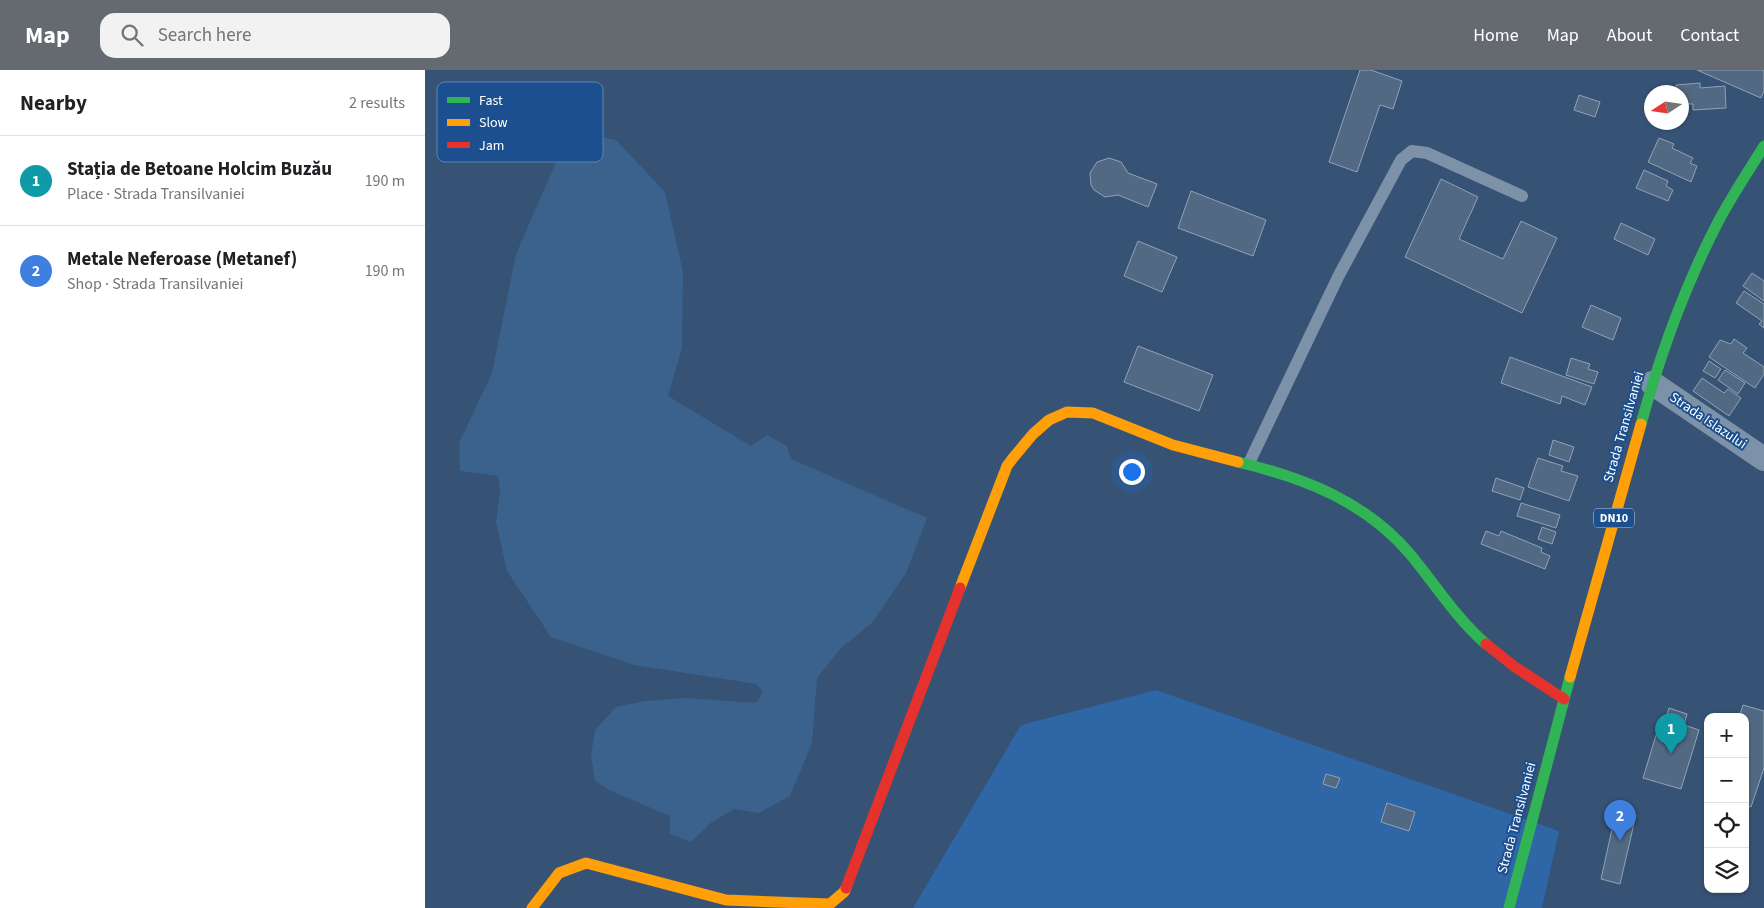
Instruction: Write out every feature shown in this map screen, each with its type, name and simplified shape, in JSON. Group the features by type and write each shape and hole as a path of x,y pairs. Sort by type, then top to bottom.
{"street":[{"name":"Strada Transilvaniei","path":"1509,908 1651,383 1675,318 1717,224 1764,146"},
{"name":"Strada Islazului","path":"1651,383 1764,459"},
{"path":"532,908 559,873 586,863 726,900 830,904 844,892 1007,466 1028,439 1048,420 1066,412 1087,410 1172,445 1249,463 1329,491 1368,514 1393,534 1471,631 1514,667 1564,699"}],"lane":[{"path":"1249,463 1338,278 1401,160 1412,151 1427,153 1522,196"}],"shaded area":[{"path":"603,137 616,140 665,192 683,272 682,348 668,396 751,446 767,435 787,446 791,459 927,518 906,573 872,623 841,648 817,678 812,743 790,796 759,813 734,809 712,822 691,842 670,834 670,816 611,791 595,781 591,755 595,730 616,707 645,701 687,698 756,703 763,692 756,684 634,665 551,637 507,571 496,522 500,491 498,476 460,471 459,443 492,373 516,254 556,162 603,162"},
{"path":"1156,690 1559,831 1542,908 913,908 1021,725"}],"building":[{"path":"1360,70 1371,70 1402,81 1393,109 1380,105 1357,172 1329,162"},
{"path":"1697,70 1764,70 1764,91 1761,98"},
{"path":"1700,83 1700,88 1725,86 1726,108 1693,110 1693,104 1689,104 1689,85 1676,85"},
{"path":"1579,95 1600,102 1595,117 1574,110"},
{"path":"1659,138 1674,144 1672,148 1693,158 1690,163 1697,166 1691,182 1648,162"},
{"path":"1109,158 1121,162 1128,173 1157,184 1148,207 1118,195 1105,197 1094,190 1091,185 1090,173 1097,162"},
{"path":"1644,170 1668,181 1666,186 1673,190 1668,201 1636,188"},
{"path":"1441,179 1478,197 1459,239 1503,259 1521,221 1557,238 1522,313 1405,257"},
{"path":"1191,191 1266,220 1253,256 1178,228"},
{"path":"1621,223 1655,239 1648,255 1614,239"},
{"path":"1138,241 1177,257 1162,292 1124,276"},
{"path":"1752,273 1764,281 1764,301 1743,286"},
{"path":"1744,291 1764,304 1764,328 1759,324 1762,321 1736,303"},
{"path":"1591,305 1621,318 1613,340 1582,327"},
{"path":"1734,339 1747,348 1743,353 1764,367 1764,374 1755,388 1709,357 1720,340 1731,344"},
{"path":"1138,346 1213,375 1199,411 1124,382"},
{"path":"1510,357 1592,387 1585,405 1562,396 1560,404 1501,383"},
{"path":"1571,358 1590,364 1588,369 1598,372 1594,384 1566,375"},
{"path":"1709,361 1721,369 1715,378 1703,371"},
{"path":"1725,370 1745,383 1738,394 1718,380"},
{"path":"1702,378 1724,393 1728,389 1741,398 1729,416 1693,391"},
{"path":"1553,440 1574,447 1569,462 1549,455"},
{"path":"1538,458 1563,466 1561,471 1578,476 1569,501 1528,487"},
{"path":"1496,478 1524,488 1520,500 1492,491"},
{"path":"1521,503 1560,515 1556,528 1517,516"},
{"path":"1542,527 1556,532 1552,544 1538,539"},
{"path":"1486,531 1499,536 1501,531 1542,548 1541,552 1550,556 1545,569 1481,544"},
{"path":"1743,705 1764,711 1764,768 1751,807 1749,806 1749,713 1740,713"},
{"path":"1669,708 1687,714 1684,725 1699,730 1681,789 1643,778 1661,719 1665,721"},
{"path":"1326,774 1340,778 1336,788 1323,784"},
{"path":"1387,803 1415,812 1409,831 1381,822"},
{"path":"1616,811 1636,815 1620,884 1601,879"}],"traffic: fast":[{"path":"1641,424 1656,373 1683,297 1722,214 1764,146"},
{"path":"1238,462 1310,484 1332,494 1373,520 1392,535 1410,554 1455,612 1486,644"},
{"path":"1509,908 1570,677"}],"traffic: slow":[{"path":"960,588 1007,466 1033,434 1049,420 1067,412 1093,413 1173,445 1238,462"},
{"path":"1570,677 1641,424"},
{"path":"532,908 559,873 586,863 726,900 830,904 846,888"}],"traffic: jam":[{"path":"846,888 960,588"},
{"path":"1486,644 1515,667 1564,699"}],"place":[{"name":"Stația de Betoane Holcim Buzău","path":"1671,754"},
{"name":"Metale Neferoase (Metanef)","path":"1620,841"}]}
